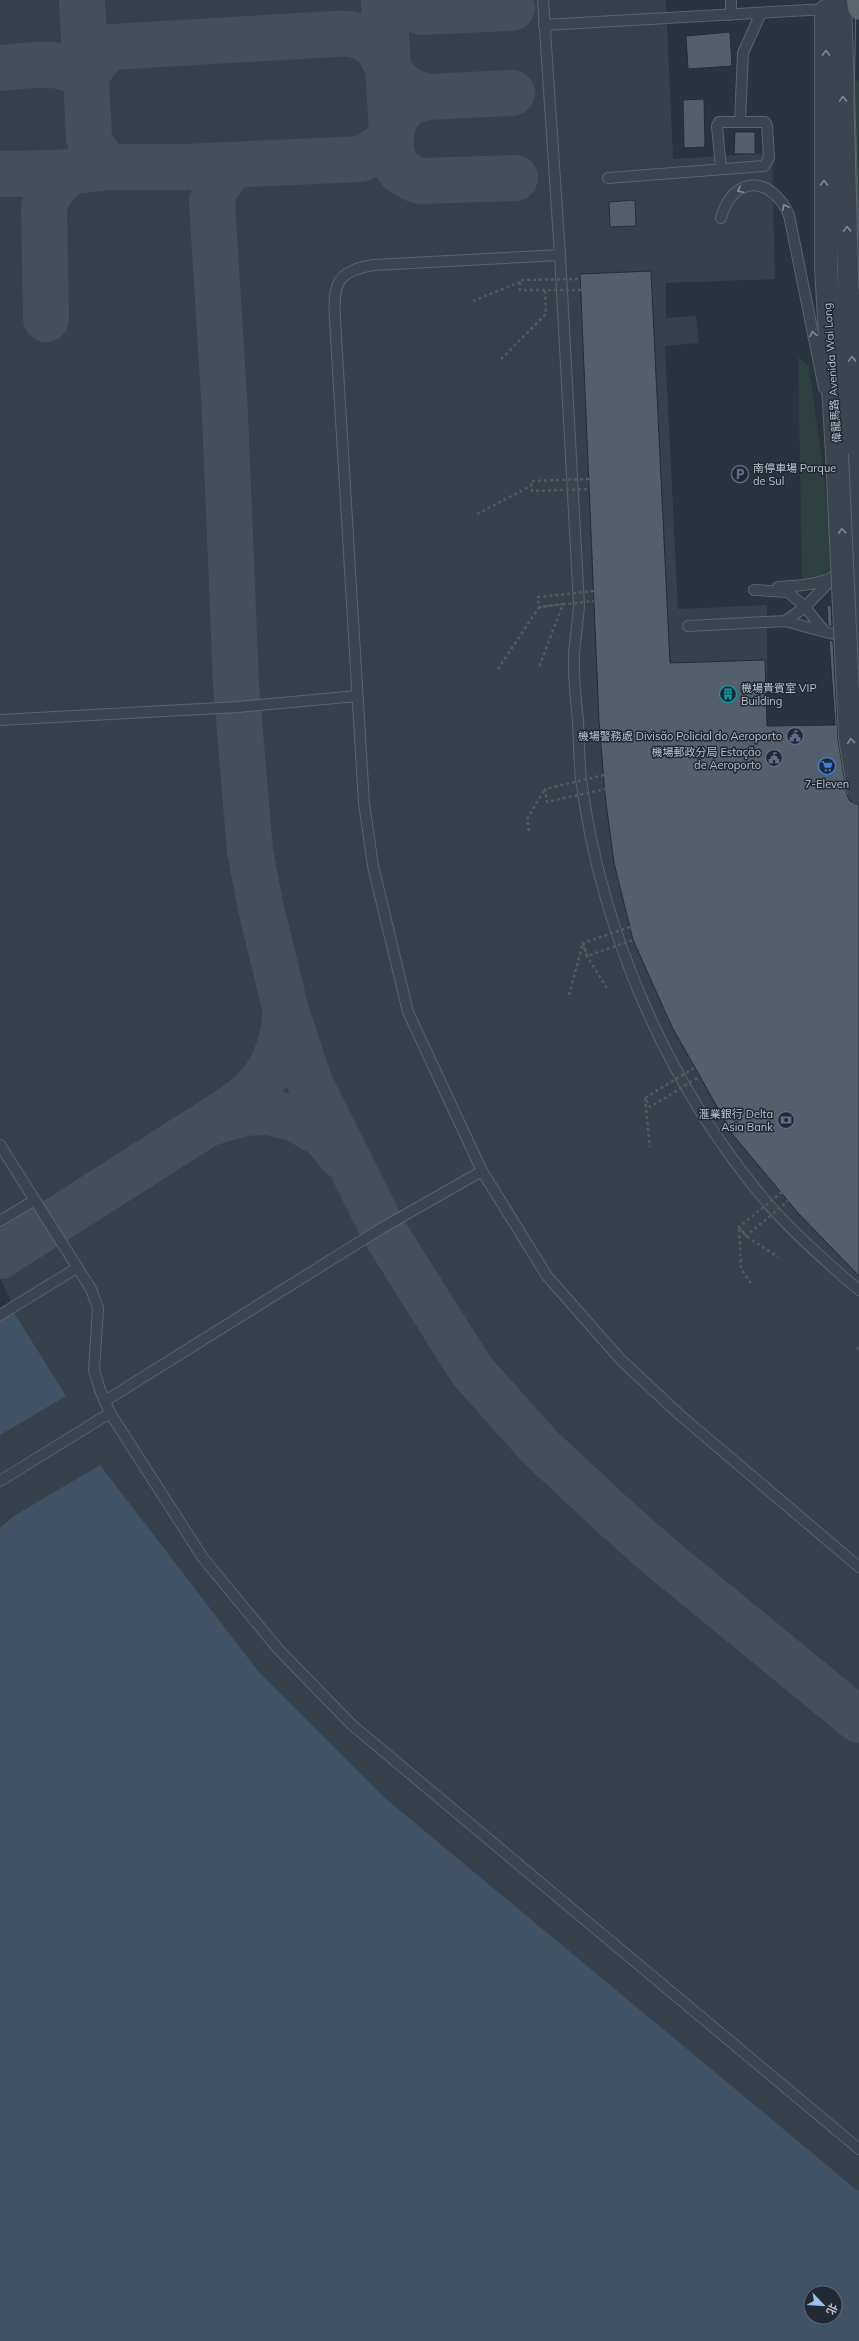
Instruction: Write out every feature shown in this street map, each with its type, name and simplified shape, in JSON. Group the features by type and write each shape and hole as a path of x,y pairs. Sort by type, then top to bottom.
{"main road":[{"path":"858,0 859,8"}],"street":[{"name":"偉龍馬路 Avenida Wai Long","path":"831,3 825,260 837,454 850,738 859,793"},
{"name":"偉龍馬路 Avenida Wai Long","path":"831,3 856,546 856,645 859,706"}],"lane":[{"path":"543,0 560,255 579,606 574,657 581,779 596,858 616,930 646,1008 677,1072 716,1135 765,1200 827,1262 859,1290"},
{"path":"731,0 731,15"},
{"path":"544,25 761,13 831,3"},
{"path":"740,121 743,53 761,13"},
{"path":"608,178 721,168 764,166 767,162 767,125 761,121 722,121 717,126 721,168"},
{"path":"721,218 724,206 730,196 753,185 774,192 784,204 789,216 837,454"},
{"path":"560,255 357,268 345,274 336,284 334,299 335,320 357,696 364,803 373,866 408,1012 482,1171 547,1276 621,1360 680,1415 859,1567"},
{"path":"785,621 805,607 842,570 856,546"},
{"path":"825,632 805,607 788,592 754,590 817,584 833,578"},
{"path":"688,626 785,621 850,638 856,645"},
{"path":"0,720 238,707 357,696"},
{"path":"0,1145 91,1290 98,1308 94,1370 100,1390 110,1413 203,1558 279,1650 352,1725 859,2149"},
{"path":"105,1401 382,1228 482,1171"},
{"path":"2,1220 34,1200"},
{"path":"0,1315 77,1268"},
{"path":"0,1481 110,1413"}],"path":[{"path":"473,301 520,282 520,280 581,279"},
{"path":"520,282 520,290 581,290"},
{"path":"501,359 546,314 545,290"},
{"path":"589,479 531,481 532,491 589,489"},
{"path":"476,514 531,486"},
{"path":"498,669 539,607 538,596 594,591"},
{"path":"539,607 594,601"},
{"path":"539,667 563,604"},
{"path":"529,831 527,819 544,789 604,775"},
{"path":"544,789 547,802 605,789"},
{"path":"582,943 630,927"},
{"path":"587,956 633,940"},
{"path":"582,943 587,956 608,990"},
{"path":"569,995 582,943"},
{"path":"645,1098 694,1068"},
{"path":"645,1098 650,1107 699,1077"},
{"path":"645,1098 650,1147"},
{"path":"739,1228 782,1192"},
{"path":"746,1236 788,1201"},
{"path":"739,1228 746,1236 778,1257"},
{"path":"739,1228 741,1269 751,1284"},
{"path":"859,1347 857,1350 859,1351"}],"shaded area":[{"path":"0,0 666,0 673,159 772,153 775,279 666,283 666,318 696,316 699,343 665,346 678,609 767,605 767,726 835,725 845,790 859,837 859,2341 0,2341"}],"green space":[{"path":"855,78 859,84 859,400 853,79"},
{"path":"798,357 809,366 834,548 831,567 817,579 802,578"}],"water":[{"path":"0,1280 11,1308 66,1396 0,1435"},
{"path":"100,1465 258,1671 385,1798 859,2192 859,2341 0,2341 0,1528 14,1516"}],"pier":[{"path":"0,1278 15,1311 0,1320"}],"building":[{"path":"730,32 732,66 688,69 686,36"},
{"path":"704,99 705,147 684,148 683,100"},
{"path":"735,132 755,132 755,154 734,154"},
{"path":"635,200 636,226 610,227 609,202"},
{"path":"651,271 670,663 765,660 767,726 835,725 829,640 833,641 838,740 847,795 850,801 859,805 859,1276 798,1213 733,1135 672,1027 633,940 614,863 605,795 599,721 580,274"},
{"path":"831,605 832,627 828,626 827,606"}],"taxiway":[{"path":"82,0 89,138 98,155 113,167"},
{"path":"0,174 56,173 113,167 184,167 361,159 382,147 392,131 384,0"},
{"path":"421,12 512,8"},
{"path":"0,68 34,65 55,66 66,68 86,78 96,60 112,47 353,34 372,43 378,49 393,76 402,86 412,92 427,97 417,99 406,105 399,113 392,128 392,154 394,162 403,173 419,181 515,178"},
{"path":"427,97 512,93"},
{"path":"233,165 216,187 212,201 225,414 236,684 250,851 260,904 286,1011 309,1081 382,1228 472,1371 540,1447 614,1516 659,1556 859,1720"},
{"path":"46,319 44,207 54,187 70,172"},
{"path":"286,1011 283,1033 278,1051 272,1066 263,1080 240,1102 207,1124 244,1113 268,1112 296,1119 324,1135 340,1155"},
{"path":"0,1256 207,1124"}],"tram line":[{"path":"856,0 854,105 859,290"}],"place":[{"name":"南停車場 Parque de Sul","path":"740,474"},
{"name":"機場貴賓室 VIP Building","path":"728,694"},
{"name":"機場警務處 Divisão Policial do Aeroporto","path":"795,736"},
{"name":"機場郵政分局 Estação de Aeroporto","path":"774,758"},
{"name":"7-Eleven","path":"827,766"},
{"name":"滙業銀行 Delta Asia Bank","path":"786,1120"}]}
